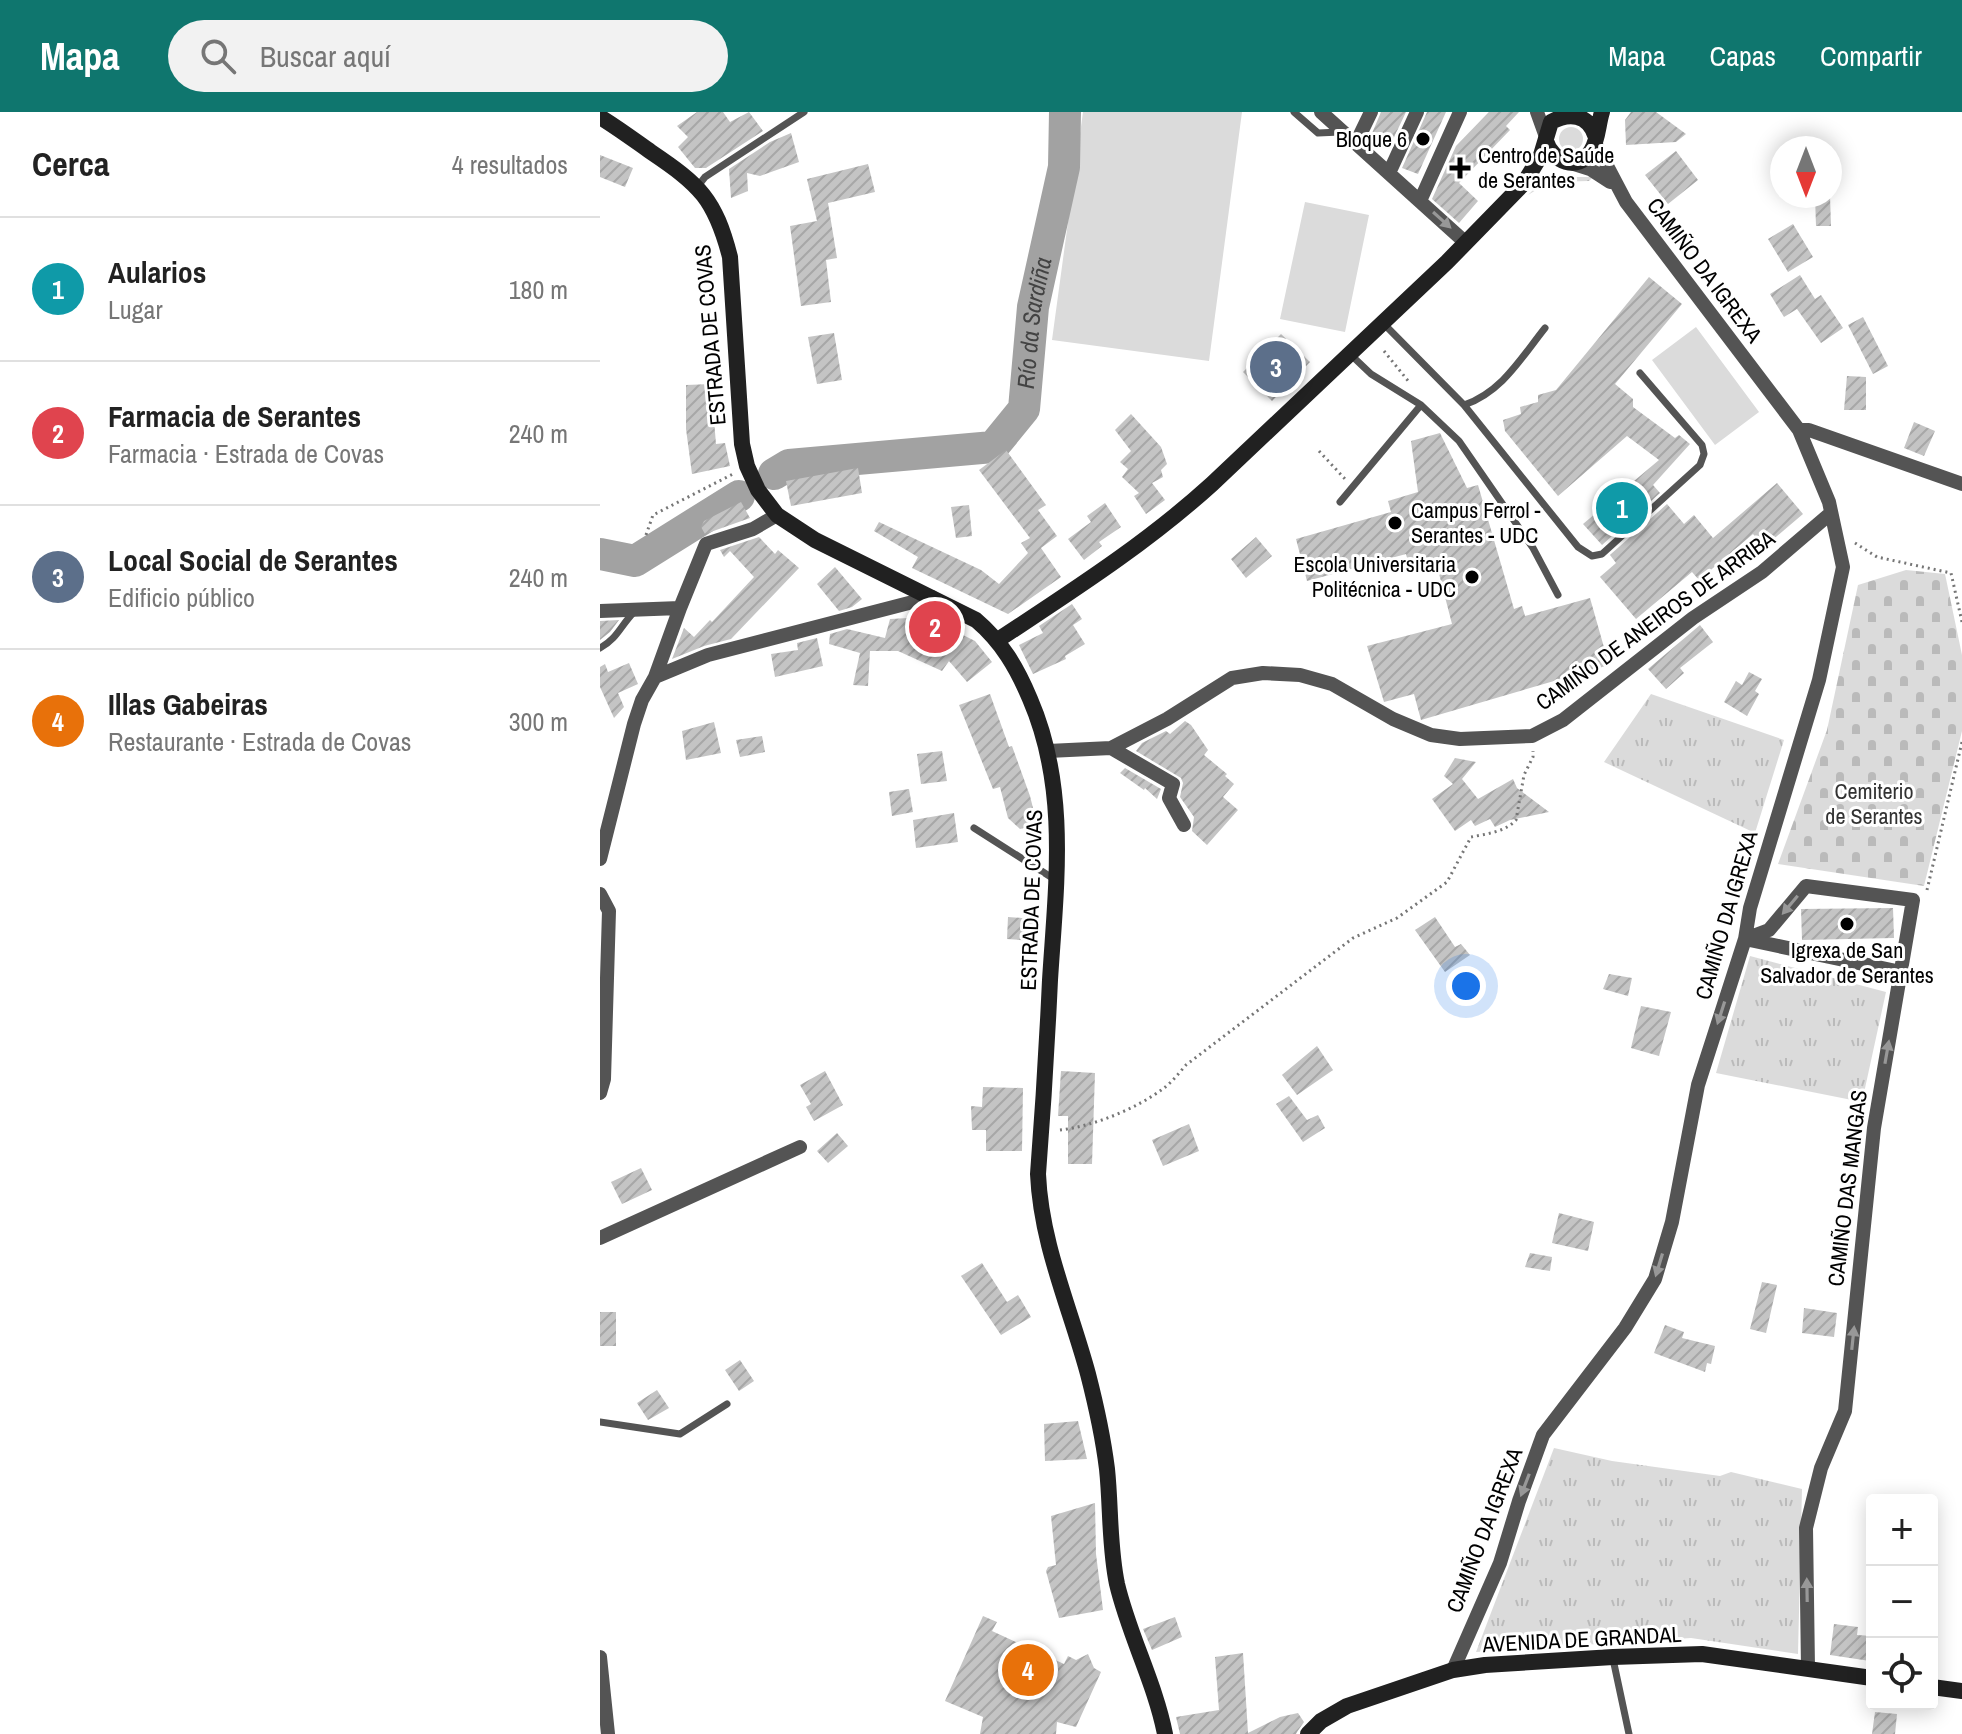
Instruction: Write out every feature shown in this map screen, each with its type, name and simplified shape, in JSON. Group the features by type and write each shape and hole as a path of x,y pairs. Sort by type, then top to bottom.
{"main road":[{"path":"1524,183 1586,157 1595,139 1602,112"},
{"path":"998,640 1174,518 1350,354 1524,183 1541,155 1551,122 1568,113 1588,120 1595,139"},
{"name":"ESTRADA DE COVAS","path":"600,117 698,186 719,221 730,257 739,415 747,466 766,504 815,540 976,620 998,640 1022,680 1048,751 1057,810 1056,880 1038,1174 1043,1224 1100,1426 1107,1468 1117,1584 1165,1734"},
{"path":"1546,139 1556,158 1569,162"},
{"name":"AVENIDA DE GRANDAL","path":"1308,1734 1321,1721 1347,1706 1453,1670 1485,1665 1702,1654 1866,1677"},
{"path":"1938,1688 1962,1691"}],"street":[{"path":"1322,112 1466,243"},
{"path":"1356,143 1371,112"},
{"path":"1389,173 1417,112"},
{"path":"1420,201 1460,112"},
{"path":"1537,112 1546,139"},
{"path":"1595,139 1616,188"},
{"path":"1569,162 1598,173 1616,188"},
{"name":"CAMIÑO DA IGREXA","path":"1453,1670 1500,1563 1543,1435 1625,1328 1655,1279 1672,1222 1698,1085 1745,939 1750,908 1822,666 1843,567 1831,513 1799,430 1616,188"},
{"path":"1799,430 1809,430 1962,484"},
{"name":"CAMIÑO DE ANEIROS DE ARRIBA","path":"1048,751 1111,748 1167,719 1232,678 1263,673 1300,675 1332,684 1393,719 1431,735 1460,739 1532,736 1563,720 1693,618 1762,572 1831,513"},
{"path":"600,859 642,700 655,677 706,544 753,529 777,515"},
{"path":"655,677 708,655 932,597"},
{"path":"600,611 680,608"},
{"path":"1111,748 1173,784 1169,798 1184,825"},
{"name":"CAMIÑO DAS MANGAS","path":"1745,939 1769,930 1806,886 1913,900 1874,1128 1845,1411 1821,1468 1806,1528 1808,1668"},
{"path":"600,894 609,911 604,1079 600,1093"},
{"path":"1745,939 1901,972"},
{"path":"600,1238 800,1147"},
{"path":"600,1657 608,1734"}],"lane":[{"path":"698,186 705,177 804,112"},
{"path":"1294,112 1318,133 1343,132"},
{"path":"1382,323 1464,405 1578,547 1592,556 1602,554 1700,465 1704,454 1702,445 1640,373"},
{"path":"1464,405 1478,401 1502,383 1545,328"},
{"path":"1350,354 1371,374 1421,405 1459,441 1533,548 1558,595"},
{"path":"1340,502 1421,405"},
{"path":"600,648 613,641 636,609"},
{"path":"974,828 1056,880"},
{"path":"600,1422 680,1434 727,1404"},
{"path":"1613,1657 1629,1734"}],"path":[{"path":"1384,351 1420,395 1421,405"},
{"path":"1319,451 1353,488"},
{"path":"646,535 653,515 747,466"},
{"path":"1835,530 1877,557 1951,573 1962,622"},
{"path":"1042,1132 1080,1128 1134,1106 1164,1088 1217,1040 1353,938 1397,918 1447,882 1471,837 1496,831 1516,820 1524,775 1533,757 1532,736"},
{"path":"1927,891 1962,742"}],"green space":[{"path":"1083,112 1242,112 1209,361 1052,340"},
{"path":"1571,127 1580,130 1583,139 1580,148 1571,151 1562,148 1559,139 1562,130"},
{"path":"1553,177 1592,178 1589,181 1549,182 1528,195 1539,184"},
{"path":"1305,202 1369,215 1345,332 1280,319"},
{"path":"1696,327 1759,412 1715,445 1652,360"},
{"name":"Cemiterio de Serantes","path":"1906,570 1945,574 1962,655 1962,731 1924,886 1778,864 1827,730 1858,585"},
{"path":"1651,694 1784,740 1755,833 1604,762"},
{"path":"1750,956 1886,992 1862,1102 1716,1073"},
{"path":"1554,1448 1612,1461 1720,1476 1731,1472 1802,1489 1798,1654 1691,1638 1476,1652"}],"building":[{"path":"697,112 723,112 730,122 749,112 763,131 706,168 695,168 678,147 688,137 677,126"},
{"path":"1381,112 1406,112 1389,148 1370,138"},
{"name":"Bloque 6","path":"1427,112 1446,112 1418,174 1402,168"},
{"name":"Centro de Saúde de Serantes","path":"1489,112 1519,112 1506,126 1510,130 1459,183 1478,201 1459,223 1432,199 1456,146"},
{"path":"1631,112 1656,112 1686,134 1676,142 1626,145 1625,120"},
{"path":"791,133 799,162 760,176 747,173 748,191 731,198 729,169 770,142"},
{"path":"1676,151 1698,180 1668,204 1645,175"},
{"path":"600,155 633,168 625,187 600,177"},
{"path":"868,164 875,192 828,203 837,258 826,260 831,302 801,306 790,226 817,221 807,179"},
{"path":"1815,208 1830,208 1831,226 1816,226"},
{"path":"1793,224 1813,257 1788,272 1768,239"},
{"path":"1800,275 1815,299 1821,295 1843,328 1821,343 1797,309 1784,317 1770,294"},
{"path":"1649,277 1682,304 1615,384 1633,399 1633,407 1675,438 1679,435 1690,444 1653,485 1660,493 1602,545 1583,524 1659,460 1627,436 1558,496 1505,431 1503,420 1521,414 1520,407 1538,402 1538,395 1556,390"},
{"path":"1863,317 1888,366 1873,374 1848,325"},
{"path":"834,333 842,380 817,384 808,337"},
{"path":"1281,334 1310,362 1272,401 1243,372"},
{"path":"1847,376 1866,377 1866,410 1844,410"},
{"path":"711,384 716,444 725,443 730,466 692,474 686,429 686,385"},
{"path":"1131,414 1161,447 1167,464 1161,470 1163,477 1152,483 1165,500 1146,514 1134,496 1139,493 1122,477 1128,469 1120,462 1131,451 1115,430"},
{"path":"1914,422 1935,431 1924,456 1904,448"},
{"name":"Escola Universitaria Politécnica - UDC","path":"1440,433 1467,488 1478,485 1514,609 1522,606 1525,616 1590,598 1609,665 1421,720 1414,694 1384,702 1367,646 1452,624 1437,566 1411,574 1406,554 1307,581 1296,539 1391,512 1388,501 1418,492 1411,441"},
{"path":"1006,450 1046,505 1038,510 1057,536 1041,548 1061,577 1008,614 912,568 918,557 874,531 879,522 981,570 999,584 1028,553 1021,543 1030,538 979,470"},
{"path":"858,468 862,493 791,506 786,481"},
{"path":"1777,483 1803,514 1764,547 1753,534 1699,580 1692,572 1636,619 1600,577 1616,563 1610,555 1667,504 1684,524 1694,515 1713,538"},
{"path":"741,502 750,518 705,534 701,527 704,521"},
{"path":"1105,503 1121,527 1099,542 1102,546 1084,560 1068,539 1091,522 1087,516"},
{"path":"969,505 972,536 956,538 951,507"},
{"path":"759,537 775,554 778,550 799,568 731,639 672,659 684,628 694,637 754,577 730,551 724,557 720,550"},
{"path":"1256,537 1272,556 1246,578 1231,559"},
{"path":"835,567 862,599 852,607 839,611 817,584"},
{"path":"1072,604 1082,619 1073,625 1085,644 1065,656 1066,659 1033,674 1019,645 1043,633 1039,626"},
{"path":"927,617 975,641 992,662 967,682 949,661 942,671 898,651 870,651 868,686 853,685 860,653 829,644 830,634 847,629 885,638 890,619"},
{"path":"619,620 610,632 600,640 600,621"},
{"path":"1700,625 1713,642 1680,668 1684,673 1666,689 1648,669"},
{"path":"817,638 823,666 775,677 771,654 798,650 797,643"},
{"path":"629,663 638,684 618,693 624,707 614,718 600,687 600,667 605,664 608,672"},
{"path":"1749,672 1762,679 1755,691 1759,694 1747,716 1724,702 1736,681 1742,685"},
{"path":"990,694 1030,796 1033,808 1028,810 1032,826 1020,829 1008,818 1000,787 993,789 959,705"},
{"path":"1185,721 1208,750 1204,755 1234,784 1223,797 1238,810 1207,845 1192,831 1194,817 1180,797 1181,778 1136,751 1142,743 1166,731 1170,734"},
{"path":"714,722 721,753 686,760 682,731"},
{"path":"762,736 765,752 740,757 736,740"},
{"path":"942,751 947,781 921,784 917,754"},
{"path":"1455,758 1476,762 1462,779 1478,799 1513,779 1517,788 1549,812 1510,820 1495,827 1490,819 1475,826 1471,820 1455,831 1432,799 1453,784 1444,776"},
{"path":"1125,768 1161,789 1157,799 1120,773"},
{"path":"909,789 913,812 892,816 889,792"},
{"path":"954,813 958,842 916,848 913,820"},
{"name":"Igrexa de San Salvador de Serantes","path":"1893,908 1894,938 1802,940 1801,909"},
{"path":"1008,917 1034,919 1033,941 1007,939"},
{"path":"1435,917 1455,947 1461,944 1470,955 1445,972 1415,930"},
{"path":"1609,974 1632,978 1628,996 1603,989"},
{"path":"1641,1006 1671,1012 1659,1056 1631,1048"},
{"path":"1317,1046 1333,1070 1297,1095 1282,1075"},
{"path":"825,1071 843,1105 814,1121 806,1107 811,1104 800,1085"},
{"path":"1061,1071 1095,1073 1092,1164 1068,1164 1068,1116 1058,1116"},
{"path":"983,1087 1023,1088 1022,1151 986,1151 986,1130 972,1130 971,1106 982,1107"},
{"path":"1289,1096 1307,1120 1318,1115 1325,1128 1303,1142 1276,1104"},
{"path":"1189,1124 1199,1151 1163,1166 1152,1140"},
{"path":"837,1133 848,1146 828,1163 817,1151"},
{"path":"641,1168 652,1190 622,1204 611,1182"},
{"path":"1559,1213 1594,1222 1588,1251 1552,1243"},
{"path":"1530,1253 1552,1257 1550,1271 1525,1267"},
{"path":"982,1263 1007,1302 1018,1295 1031,1317 1001,1335 961,1276"},
{"path":"1762,1282 1777,1285 1766,1333 1750,1329"},
{"path":"1804,1308 1837,1313 1834,1337 1802,1333"},
{"path":"600,1312 616,1312 616,1346 600,1346"},
{"path":"1665,1325 1684,1332 1682,1338 1715,1346 1711,1364 1707,1363 1705,1372 1654,1353"},
{"path":"740,1360 754,1381 739,1391 725,1370"},
{"path":"657,1390 669,1408 648,1420 637,1403"},
{"path":"1078,1421 1087,1459 1045,1461 1044,1424"},
{"path":"1095,1503 1096,1554 1103,1610 1059,1618 1046,1571 1048,1567 1056,1565 1051,1516"},
{"path":"983,1616 997,1622 992,1631 1064,1664 1068,1656 1076,1660 1088,1654 1094,1668 1101,1672 1076,1727 1057,1722 1056,1734 980,1734 983,1717 945,1701"},
{"path":"1175,1617 1182,1637 1152,1650 1143,1629"},
{"path":"1834,1624 1858,1627 1857,1635 1866,1636 1866,1660 1830,1655"},
{"path":"1243,1653 1248,1733 1280,1717 1298,1713 1304,1722 1296,1734 1180,1734 1176,1717 1219,1710 1215,1657"},
{"path":"1875,1712 1897,1714 1895,1734 1872,1734"}],"waterway":[{"name":"Río da Sardiña","path":"774,474 789,465 993,447 1024,409 1033,307 1064,167 1065,112"},
{"name":"Río da Sardiña","path":"600,554 635,561 739,496"}],"place":[{"name":"Bloque 6","path":"1423,139"},
{"name":"Centro de Saúde de Serantes","path":"1460,168"},
{"name":"Local Social de Serantes","path":"1276,367"},
{"name":"Aularios","path":"1622,508"},
{"name":"Campus Ferrol - Serantes - UDC","path":"1395,523"},
{"name":"Escola Universitaria Politécnica - UDC","path":"1472,577"},
{"name":"Farmacia de Serantes","path":"935,627"},
{"name":"Igrexa de San Salvador de Serantes","path":"1847,924"},
{"name":"Illas Gabeiras","path":"1028,1670"}]}
